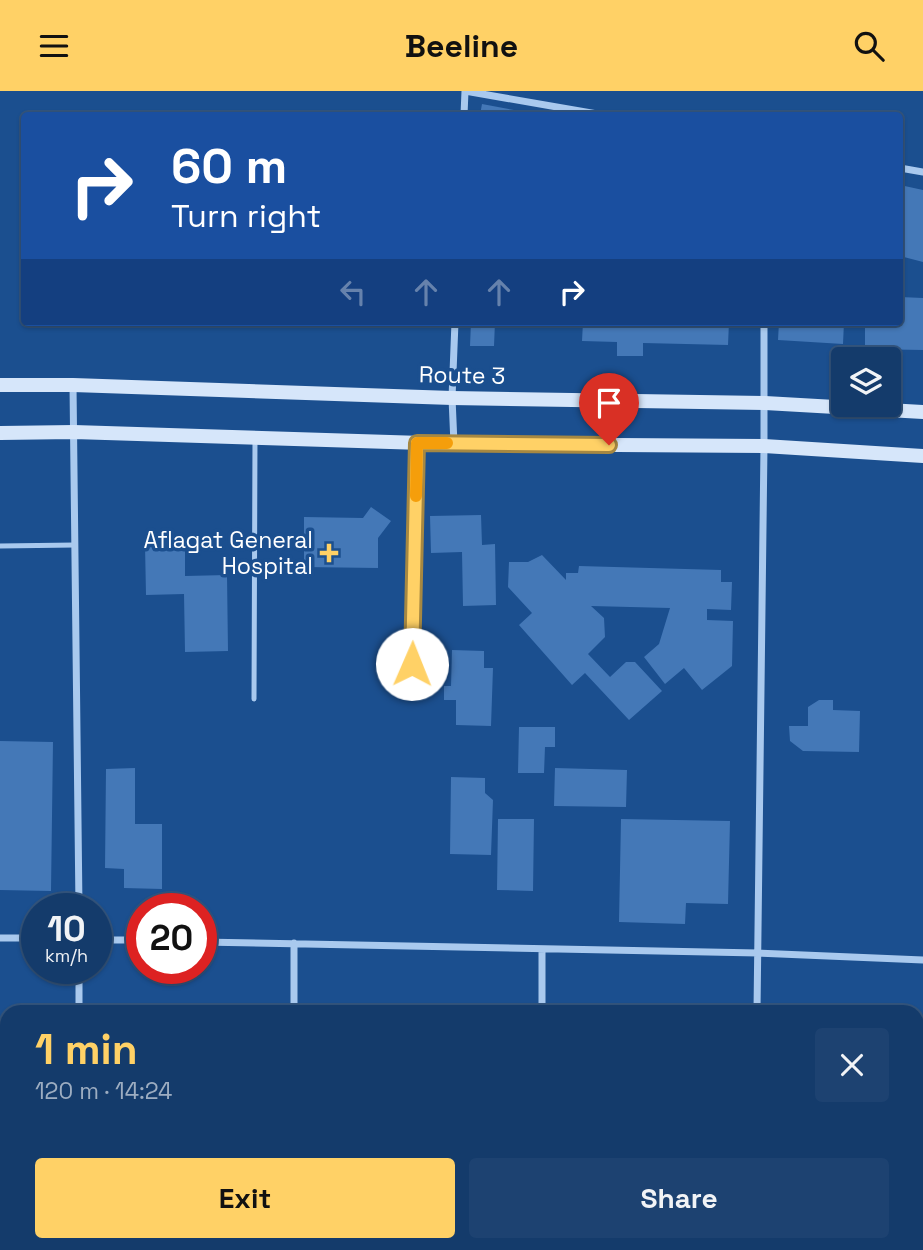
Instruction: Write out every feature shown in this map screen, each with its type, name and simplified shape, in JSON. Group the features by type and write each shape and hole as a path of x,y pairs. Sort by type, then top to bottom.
{"main road":[{"name":"Route 3","path":"0,385 452,398 765,403 923,412"},
{"path":"0,433 74,432 454,444 764,446 923,456"}],"street":[{"path":"464,112 465,91 586,112"},
{"path":"903,169 923,172"},
{"path":"454,444 452,398 456,326"},
{"path":"757,1005 764,326"},
{"path":"73,385 79,893"},
{"path":"0,938 21,938"},
{"path":"217,942 758,953 923,960"},
{"path":"294,943 294,1005"},
{"path":"542,949 542,1005"},
{"path":"79,984 79,1005"}],"lane":[{"path":"254,699 255,438"},
{"path":"412,664 417,443"},
{"path":"0,546 75,545"}],"building":[{"path":"482,104 514,110 514,112 481,112"},
{"path":"903,186 923,190 923,262 903,257"},
{"path":"903,297 923,298 923,350 865,347 865,326 903,326"},
{"path":"471,326 495,326 494,346 470,346"},
{"path":"583,326 729,326 728,345 643,343 643,356 617,356 617,342 582,341"},
{"path":"779,326 844,326 843,344 778,340"},
{"name":"Aflagat General Hospital","path":"371,507 391,521 378,538 378,568 304,567 304,517 363,518"},
{"path":"481,515 482,545 495,544 496,605 463,606 462,552 431,553 430,516"},
{"path":"185,544 185,576 227,575 228,651 185,652 184,594 146,595 145,545"},
{"path":"542,555 566,580 566,573 578,573 579,566 721,570 721,582 732,582 731,610 707,609 707,620 733,621 732,666 702,690 684,668 665,684 644,657 659,644 670,608 591,606 604,618 605,637 588,654 610,677 626,662 635,662 662,691 629,720 585,673 572,685 519,625 532,613 508,587 509,562 528,562"},
{"path":"452,650 484,651 484,668 493,668 491,726 456,725 456,700 444,700 444,686 451,686"},
{"path":"819,700 833,700 833,710 860,711 859,752 803,751 790,741 789,726 808,726 808,707"},
{"path":"519,727 555,727 555,747 545,747 544,773 518,773"},
{"path":"0,741 53,742 51,891 0,890"},
{"path":"135,768 135,824 162,824 162,889 124,888 124,869 105,868 106,769"},
{"path":"555,768 627,770 626,807 554,806"},
{"path":"451,777 485,778 485,793 493,800 491,855 450,854"},
{"path":"498,819 534,819 533,891 497,890"},
{"path":"621,819 730,821 728,904 686,903 685,924 619,922"}],"slow traffic":[{"path":"416,496 417,443 447,443"}],"place":[{"name":"Aflagat General Hospital","path":"329,553"}],"route":[{"path":"412,664 417,443 609,445"}]}
